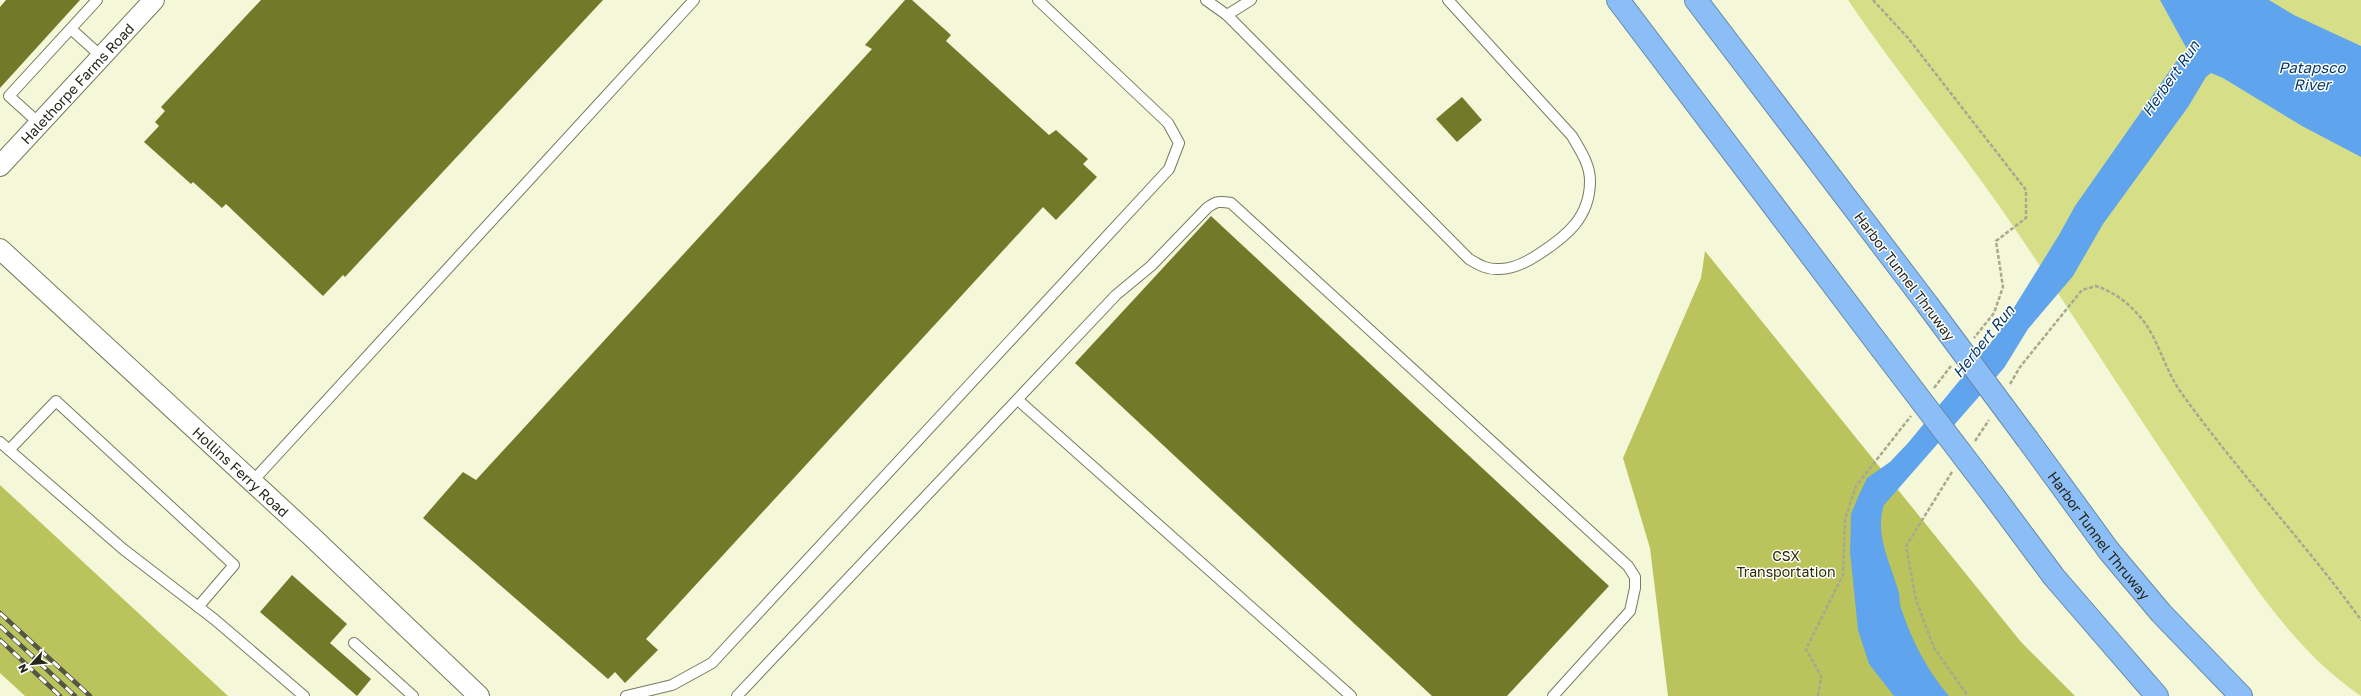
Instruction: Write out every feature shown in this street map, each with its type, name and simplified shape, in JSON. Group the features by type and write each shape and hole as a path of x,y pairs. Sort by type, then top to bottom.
{"highway":[{"path":"1618,0 2054,577 2157,696"},
{"name":"Harbor Tunnel Thruway","path":"1696,0 1927,304 2109,551 2161,613 2241,696"}],"street":[{"name":"Halethorpe Farms Road","path":"0,166 154,0"},
{"name":"Hollins Ferry Road","path":"0,249 251,483 310,535 479,696"}],"lane":[{"path":"40,124 10,96 97,0"},
{"path":"251,483 694,0"},
{"path":"626,696 672,685 712,663 1169,169 1179,143 1168,123 1038,0"},
{"path":"1206,0 1226,15 1469,258 1483,267 1499,270 1512,268 1529,261 1570,233 1581,217 1588,201 1590,181 1589,169 1572,136 1448,0"},
{"path":"1226,15 1251,0"},
{"path":"71,29 101,56"},
{"path":"737,696 1116,295 1151,266 1207,208 1216,202 1231,203 1628,566 1635,577 1636,588 1630,611 1553,696"},
{"path":"1018,400 1351,696"},
{"path":"9,450 56,401 234,565 198,607"},
{"path":"0,442 123,549 198,607 304,696"},
{"path":"354,643 413,696"}],"path":[{"path":"1873,0 1908,38 2026,190 2026,218 1996,241 2003,287 1994,313 1969,344"},
{"path":"2072,299 2082,290 2096,286 2122,297 2147,326 2179,390 2248,479 2332,580 2361,620"},
{"path":"1929,393 1954,362"},
{"path":"1818,696 1821,676 1806,649 1843,575 1845,519 1856,486 1914,412"}],"green space":[{"path":"1848,0 2361,0 2361,696 2337,678 2295,637 2259,592 2182,481 2000,207"},
{"name":"CSX Transportation","path":"1705,251 2021,642 2075,696 1668,696 1650,548 1623,458 1701,278"},
{"path":"0,485 228,696 25,696 0,673"}],"water":[{"path":"2160,0 2269,0 2294,15 2361,46 2361,157 2302,126 2223,78 2211,73 2206,77 2188,107 2103,224 2073,276 2028,329 2004,368 1884,505 1881,516 1882,539 1899,593 1901,608 1927,666 1949,696 1894,696 1869,664 1858,630 1850,552 1851,514 1867,478 1890,462 1908,443 1997,335 2059,235 2075,206 2178,59 2188,51"}],"building":[{"path":"6,0 80,0 0,88 0,7"},
{"path":"261,0 603,0 345,277 343,275 323,296 226,204 222,208 193,182 191,184 144,142 159,126 155,122 165,111 161,107"},
{"path":"905,0 912,0 951,35 946,41 1049,135 1056,130 1088,159 1083,164 1097,177 1056,220 1043,207 646,639 658,650 625,683 615,672 608,679 423,518 463,472 476,480 872,49 865,45"},
{"path":"1462,97 1482,120 1457,142 1436,119"},
{"path":"1211,216 1609,586 1507,696 1432,696 1075,363"},
{"path":"292,575 347,624 330,643 371,679 357,696 260,612"}],"railway":[{"path":"0,613 90,696"},
{"path":"0,626 75,696"},
{"path":"0,640 60,696"}],"water label":[{"name":"Patapsco River","path":"2312,76"},
{"name":"Herbert Run","path":"2170,78"},
{"name":"Herbert Run","path":"1983,341"}]}
